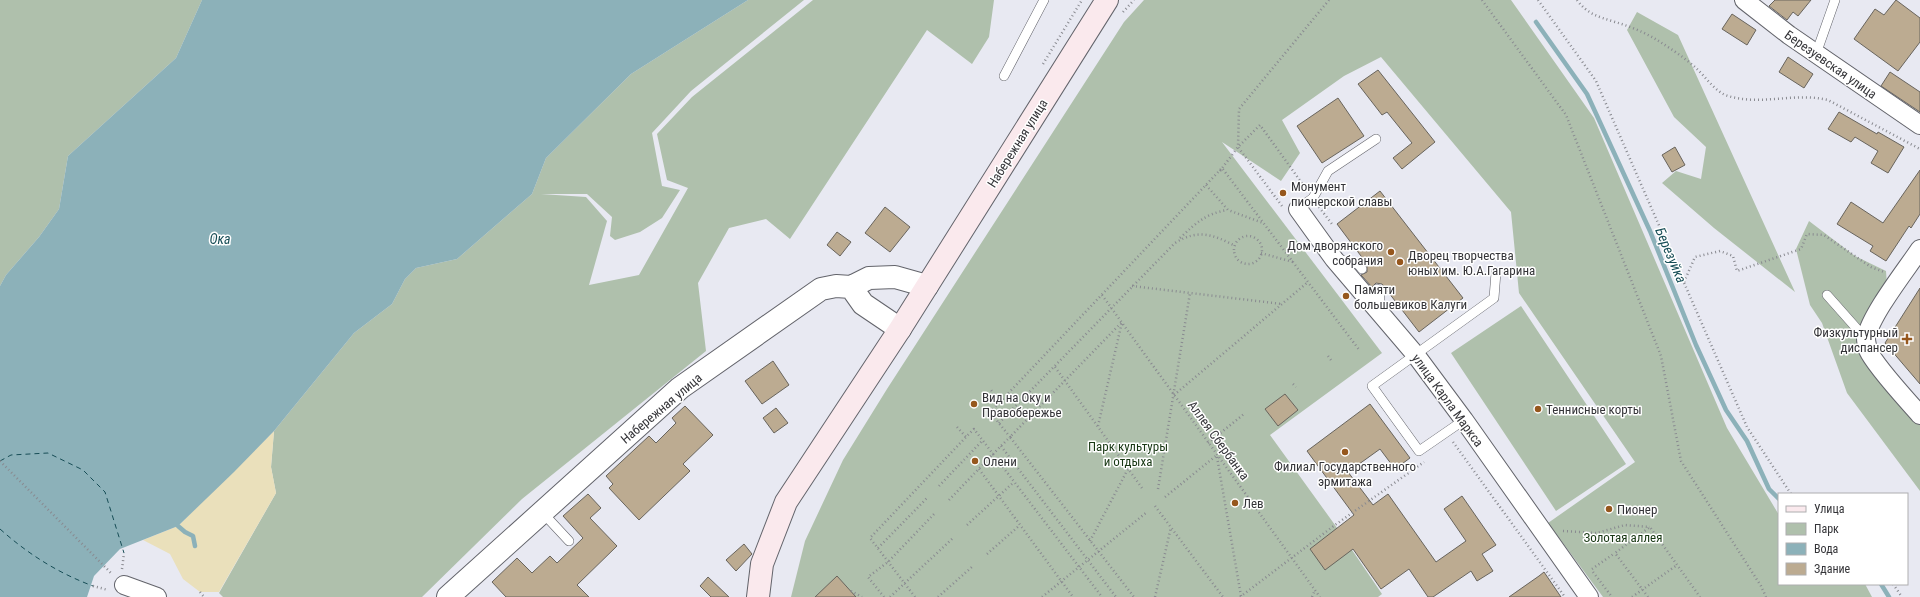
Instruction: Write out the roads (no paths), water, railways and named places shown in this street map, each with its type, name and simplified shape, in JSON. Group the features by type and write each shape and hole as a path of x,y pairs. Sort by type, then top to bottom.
{"main road":[{"name":"Набережная улица","path":"758,597 762,564 786,502 900,329 1106,0"}],"street":[{"name":"Березуевская улица","path":"1744,0 1816,54 1920,125"},
{"name":"улица Карла Маркса","path":"1298,209 1334,259 1415,354 1589,597"},
{"path":"1920,249 1880,309 1866,339 1869,351 1878,365 1920,414"},
{"name":"Набережная улица","path":"448,597 680,388 821,289 851,287 869,278 895,277 927,286"},
{"path":"851,287 863,304 900,329"},
{"path":"124,585 157,597"}],"lane":[{"path":"1004,76 1044,0"},
{"path":"1816,54 1835,0"},
{"path":"1298,209 1313,198 1328,172 1376,139"},
{"path":"1334,259 1358,264 1362,269"},
{"path":"1467,425 1419,451 1372,386 1494,298 1496,272"},
{"path":"1377,289 1380,292 1378,300 1379,312"},
{"path":"1827,295 1866,339"},
{"path":"542,512 570,541"}],"water":[{"name":"Ока","path":"202,0 748,0 631,74 546,158 532,194 457,259 416,268 405,279 392,304 354,333 274,431 178,526 120,549 94,576 87,597 0,597 0,286 6,275 39,237 59,209 68,156 176,58"}],"waterway":[{"name":"Березуйка","path":"1536,22 1587,94 1650,231 1696,345 1726,410 1747,441 1769,489 1778,498"},
{"path":"178,526 193,536 195,546"},
{"name":"Березуйка","path":"1882,585 1889,597"}],"place":[{"name":"Монумент пионерской славы","path":"1283,193"},
{"name":"Дом дворянского собрания","path":"1391,252"},
{"name":"Дворец творчества юных им. Ю.А.Гагарина","path":"1400,262"},
{"name":"Памяти большевиков Калуги","path":"1346,296"},
{"name":"Физкультурный диспансер","path":"1907,339"},
{"name":"Вид на Оку и Правобережье","path":"974,404"},
{"name":"Теннисные корты","path":"1538,409"},
{"name":"Филиал Государственного эрмитажа","path":"1345,452"},
{"name":"Олени","path":"975,461"},
{"name":"Лев","path":"1235,503"},
{"name":"Пионер","path":"1609,509"}],"park label":[{"name":"Парк культуры и отдыха","path":"1128,454"},
{"name":"Золотая аллея","path":"1623,537"}]}
